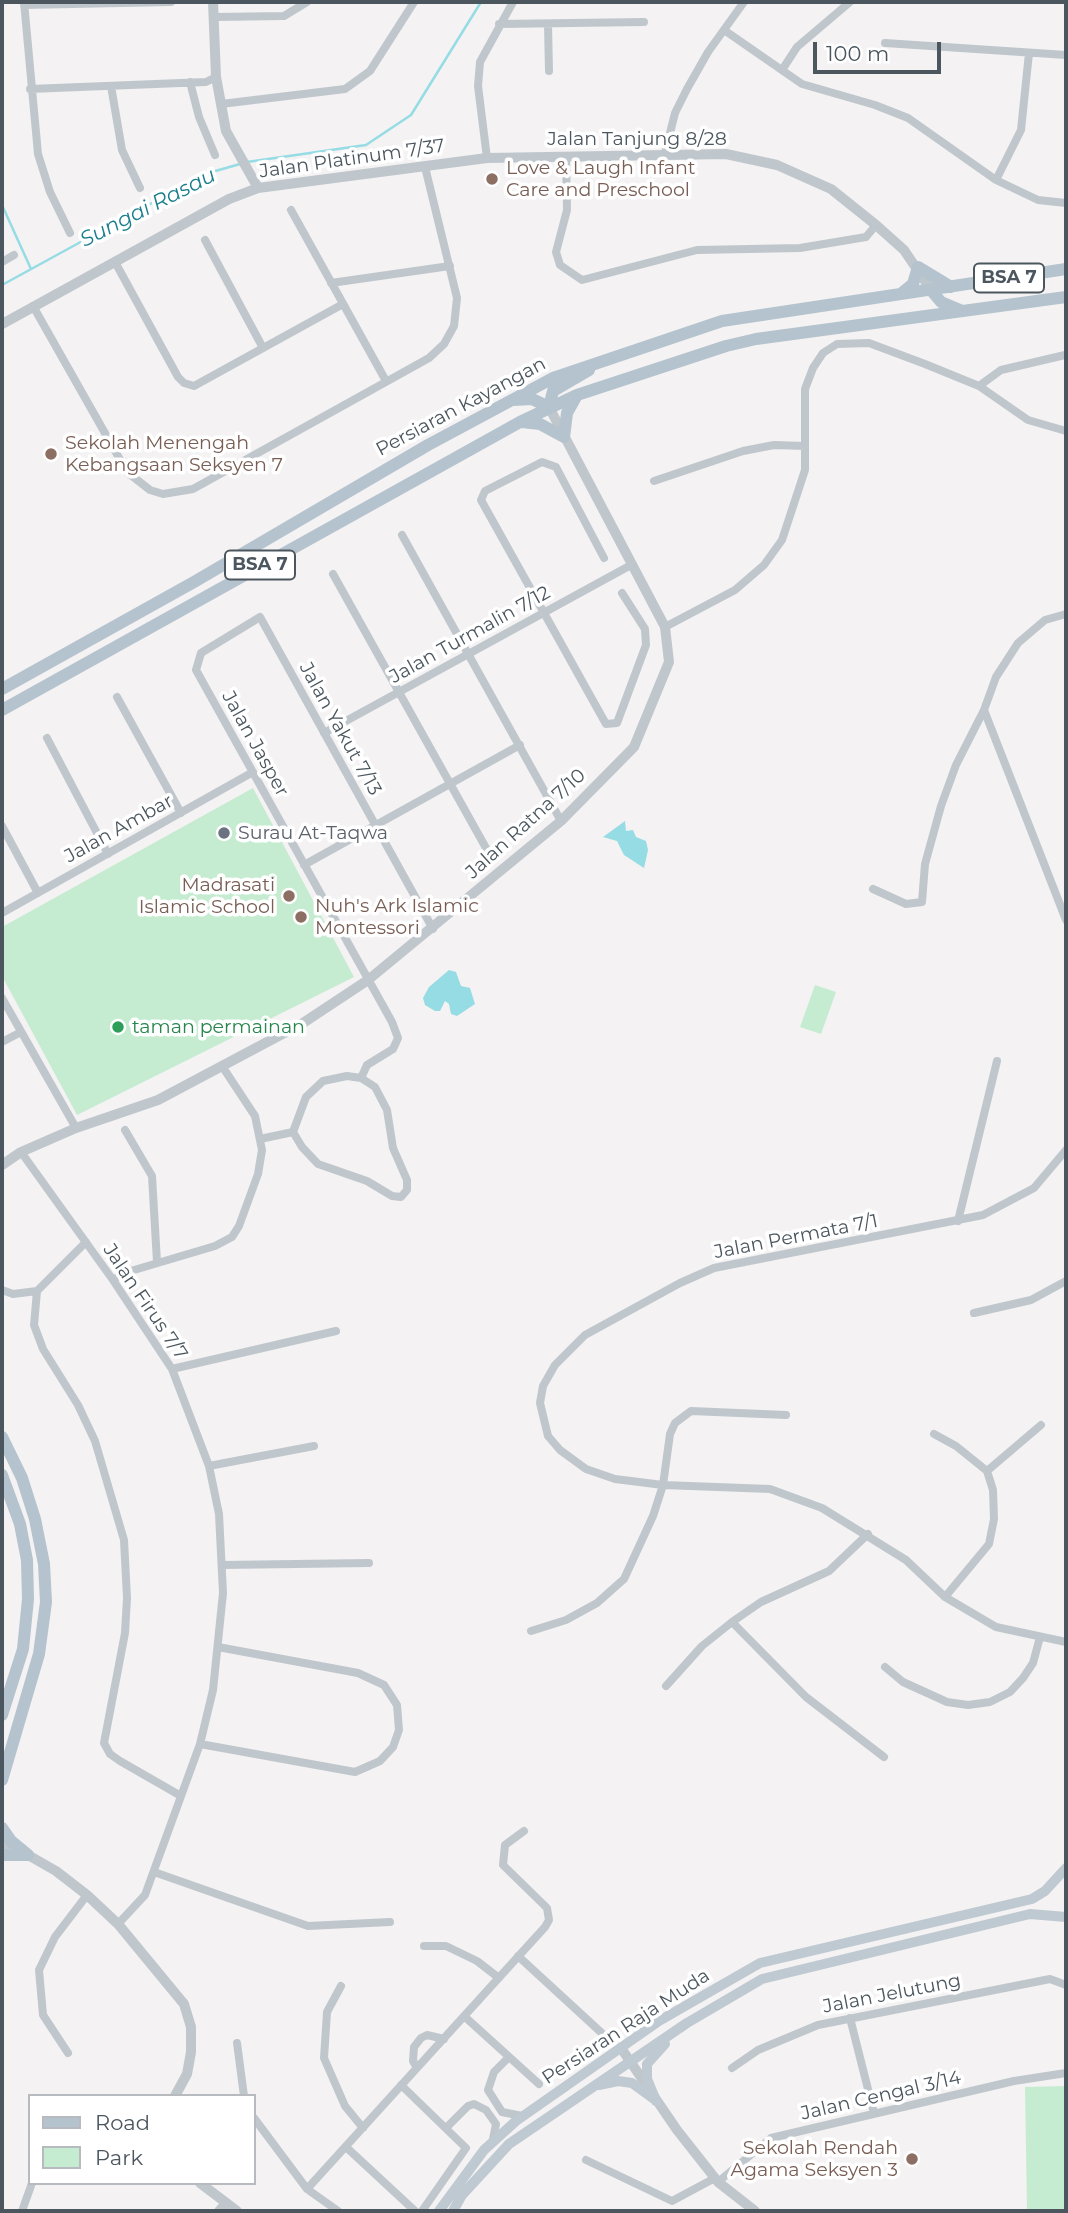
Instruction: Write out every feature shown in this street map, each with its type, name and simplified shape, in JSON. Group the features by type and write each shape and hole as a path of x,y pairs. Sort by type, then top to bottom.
{"main road":[{"path":"902,294 913,284 918,267 951,287"},
{"name":"Persiaran Kayangan","path":"2,689 194,582 428,445 553,377 722,321 1066,269"},
{"path":"931,290 941,302 961,310"},
{"name":"BSA 7","path":"2,710 520,422 577,395 746,341 1066,297"},
{"path":"513,400 532,399 549,407 553,391 612,357"},
{"path":"520,422 540,424 564,437 567,413 577,395"},
{"path":"2,1437 22,1478 35,1519 44,1564 46,1602 39,1654 2,1780"},
{"path":"2,1475 25,1548 28,1599 23,1649 2,1715"},
{"path":"2,1828 10,1841 28,1855"},
{"path":"2,1855 28,1855"},
{"name":"Persiaran Raja Muda","path":"439,2211 453,2188 490,2145 523,2116 659,2021 760,1964 1032,1899 1045,1891 1066,1868"},
{"name":"Persiaran Raja Muda","path":"453,2211 462,2195 509,2144 687,2023 762,1979 1030,1914 1066,1917"},
{"path":"656,2101 647,2079 647,2064 687,2023"},
{"path":"593,2086 618,2081 632,2083 656,2101"}],"street":[{"path":"70,233 50,192 38,154 24,4 171,2"},
{"path":"214,2 216,77 226,131 258,188"},
{"path":"215,17 284,16 307,2"},
{"path":"220,104 345,89 370,71 414,2"},
{"path":"487,158 478,74 483,52 513,2"},
{"path":"665,153 675,113 708,52 744,2"},
{"path":"782,70 797,47 850,2"},
{"path":"499,24 644,22"},
{"path":"548,25 549,71"},
{"path":"724,30 802,84 876,104 908,118 936,134 996,180 1038,200 1066,203"},
{"path":"885,43 1066,55"},
{"path":"996,180 1021,130 1029,53"},
{"path":"30,89 206,82 216,77"},
{"path":"190,82 199,117 215,155"},
{"path":"111,86 122,150 140,188"},
{"name":"Jalan Tanjung 8/28","path":"487,158 726,154 795,172 831,189 876,225 918,267 931,290"},
{"path":"566,157 567,210 556,252 560,265 582,280 697,250 800,248 866,237 876,225"},
{"name":"Jalan Platinum 7/37","path":"2,324 229,199 258,188 487,158"},
{"path":"33,306 127,472 150,491 163,494 193,489 429,358 444,344 454,326 457,298 425,167"},
{"path":"291,210 386,381"},
{"path":"205,240 263,348"},
{"path":"2,262 14,255"},
{"path":"115,262 184,383 194,386 343,304"},
{"path":"331,284 450,266"},
{"path":"665,627 735,590 764,565 782,540 805,470 805,389 813,368 823,354 838,344 869,343 979,386 1028,420 1066,431"},
{"path":"979,386 1001,370 1065,355"},
{"name":"Jalan Ratna 7/10","path":"2,1165 21,1153 76,1128 158,1100 303,1023 368,980 433,929 561,821 634,747 669,662 665,627 549,407"},
{"path":"654,481 743,451 774,445 805,446"},
{"path":"604,558 556,467 542,462 485,491 481,500 606,724 617,723 646,645 645,629 622,593"},
{"path":"402,535 561,821"},
{"name":"Jalan Turmalin 7/12","path":"324,733 631,565"},
{"path":"333,574 486,848"},
{"path":"873,889 906,904 922,902 925,864 941,806 956,765 984,710 996,677 1018,643 1045,620 1066,614"},
{"name":"Jalan Yakut 7/13","path":"196,670 201,653 260,617 433,929"},
{"name":"Jalan Jasper","path":"196,670 398,1038 393,1048 367,1065 361,1078"},
{"path":"117,696 181,813"},
{"path":"984,710 1066,920"},
{"path":"47,738 108,854"},
{"path":"304,865 520,745"},
{"name":"Jalan Ambar","path":"2,913 253,772"},
{"path":"2,826 38,893"},
{"path":"2,998 76,1128"},
{"path":"2,1042 21,1032"},
{"path":"958,1221 997,1061"},
{"path":"113,1280 157,1262 194,1253 232,1237 249,1204 258,1174 262,1150 260,1139 255,1116 222,1066"},
{"path":"347,1076 361,1078 375,1087 387,1110 393,1148 407,1180 407,1190 401,1197 392,1196 367,1181 318,1164 302,1147 293,1132 306,1097 323,1081 347,1076"},
{"path":"125,1130 152,1176 157,1262"},
{"path":"260,1139 293,1132"},
{"name":"Jalan Permata 7/1","path":"1066,1150 1034,1188 983,1215 714,1268 585,1335 555,1365 543,1386 540,1404 548,1436 586,1469 615,1479 663,1485 770,1489 822,1508 868,1534 906,1560 945,1597 996,1627 1066,1642"},
{"name":"Jalan Firus 7/7","path":"21,1153 113,1280 172,1369 209,1466 219,1514 222,1565 218,1647 213,1690 200,1744 145,1895 118,1924"},
{"path":"86,1242 37,1292 34,1325 43,1349 78,1405 95,1441 124,1540 127,1598 125,1633 104,1743 110,1754 120,1761 181,1796"},
{"path":"974,1313 1031,1300 1066,1282"},
{"path":"2,1290 13,1294 37,1292"},
{"path":"172,1369 335,1331"},
{"path":"531,1632 566,1620 597,1603 624,1579 642,1546 663,1485 670,1434 675,1423 691,1412 786,1415"},
{"path":"987,1471 1041,1426"},
{"path":"934,1434 956,1446 987,1471 993,1490 994,1519 989,1544 945,1597"},
{"path":"209,1466 314,1446"},
{"path":"666,1686 702,1646 732,1622 761,1602 829,1571 868,1534"},
{"path":"222,1565 369,1563"},
{"path":"732,1622 806,1697 884,1757"},
{"path":"885,1667 903,1682 947,1702 968,1705 990,1702 1010,1692 1023,1678 1033,1663 1040,1637"},
{"path":"200,1744 355,1772 380,1761 393,1747 399,1730 397,1705 384,1685 358,1674 218,1647"},
{"path":"307,2189 545,1927 549,1913 503,1865 508,1840 524,1830"},
{"path":"2,1845 28,1855 56,1871 87,1895 118,1924 184,2004 188,2015 191,2052 187,2074 176,2094"},
{"path":"154,1872 308,1926 390,1922"},
{"path":"68,2053 43,2015 39,1970 55,1937 87,1895"},
{"path":"424,1946 446,1946 477,1961 499,1978"},
{"path":"518,1956 605,2036"},
{"name":"Jalan Jelutung","path":"732,2068 758,2050 787,2036 850,2018 1050,1979 1066,1985"},
{"path":"341,1986 323,2026 324,2058 345,2106 363,2128"},
{"path":"464,2016 539,2084"},
{"path":"850,2018 874,2113"},
{"path":"417,2068 412,2061 414,2046 421,2038 428,2035 444,2039"},
{"path":"237,2043 244,2094"},
{"path":"621,2048 656,2101 716,2180 755,2211"},
{"path":"509,2057 494,2072 488,2090 502,2112 511,2116 523,2116"},
{"name":"Jalan Cengal 3/14","path":"586,2160 672,2201 716,2180 771,2138 1014,2081 1066,2073"},
{"path":"401,2085 466,2148 422,2211"},
{"path":"446,2128 468,2106 480,2106 496,2124 497,2131 490,2145"},
{"path":"256,2121 307,2189 338,2211"},
{"path":"346,2147 415,2211"},
{"path":"22,2211 31,2185"},
{"path":"202,2185 222,2207 237,2211"}],"green space":[{"path":"253,788 354,977 77,1115 2,976 2,927"},
{"path":"815,985 836,992 821,1034 800,1027"},
{"path":"1066,2086 1066,2211 1027,2211 1025,2087"}],"water":[{"path":"625,821 626,831 633,830 636,837 646,841 648,850 644,868 624,855 617,841 603,837"},
{"path":"449,970 456,972 461,986 470,988 475,1004 457,1016 451,1014 449,1004 445,1001 440,1011 435,1011 425,1005 423,998 429,987"}],"waterway":[{"name":"Sungai Rasau","path":"247,162 366,145 411,115 481,2"},
{"name":"Sungai Rasau","path":"2,285 205,174 240,164"},
{"path":"2,205 31,269"}],"place":[{"name":"Love & Laugh Infant Care and Preschool","path":"492,179"},
{"name":"Sekolah Menengah Kebangsaan Seksyen 7","path":"51,454"},
{"name":"Surau At-Taqwa","path":"224,833"},
{"name":"Madrasati Islamic School","path":"289,896"},
{"name":"Nuh's Ark Islamic Montessori","path":"301,917"},
{"name":"taman permainan","path":"118,1027"},
{"name":"Sekolah Rendah Agama Seksyen 3","path":"912,2159"}]}
